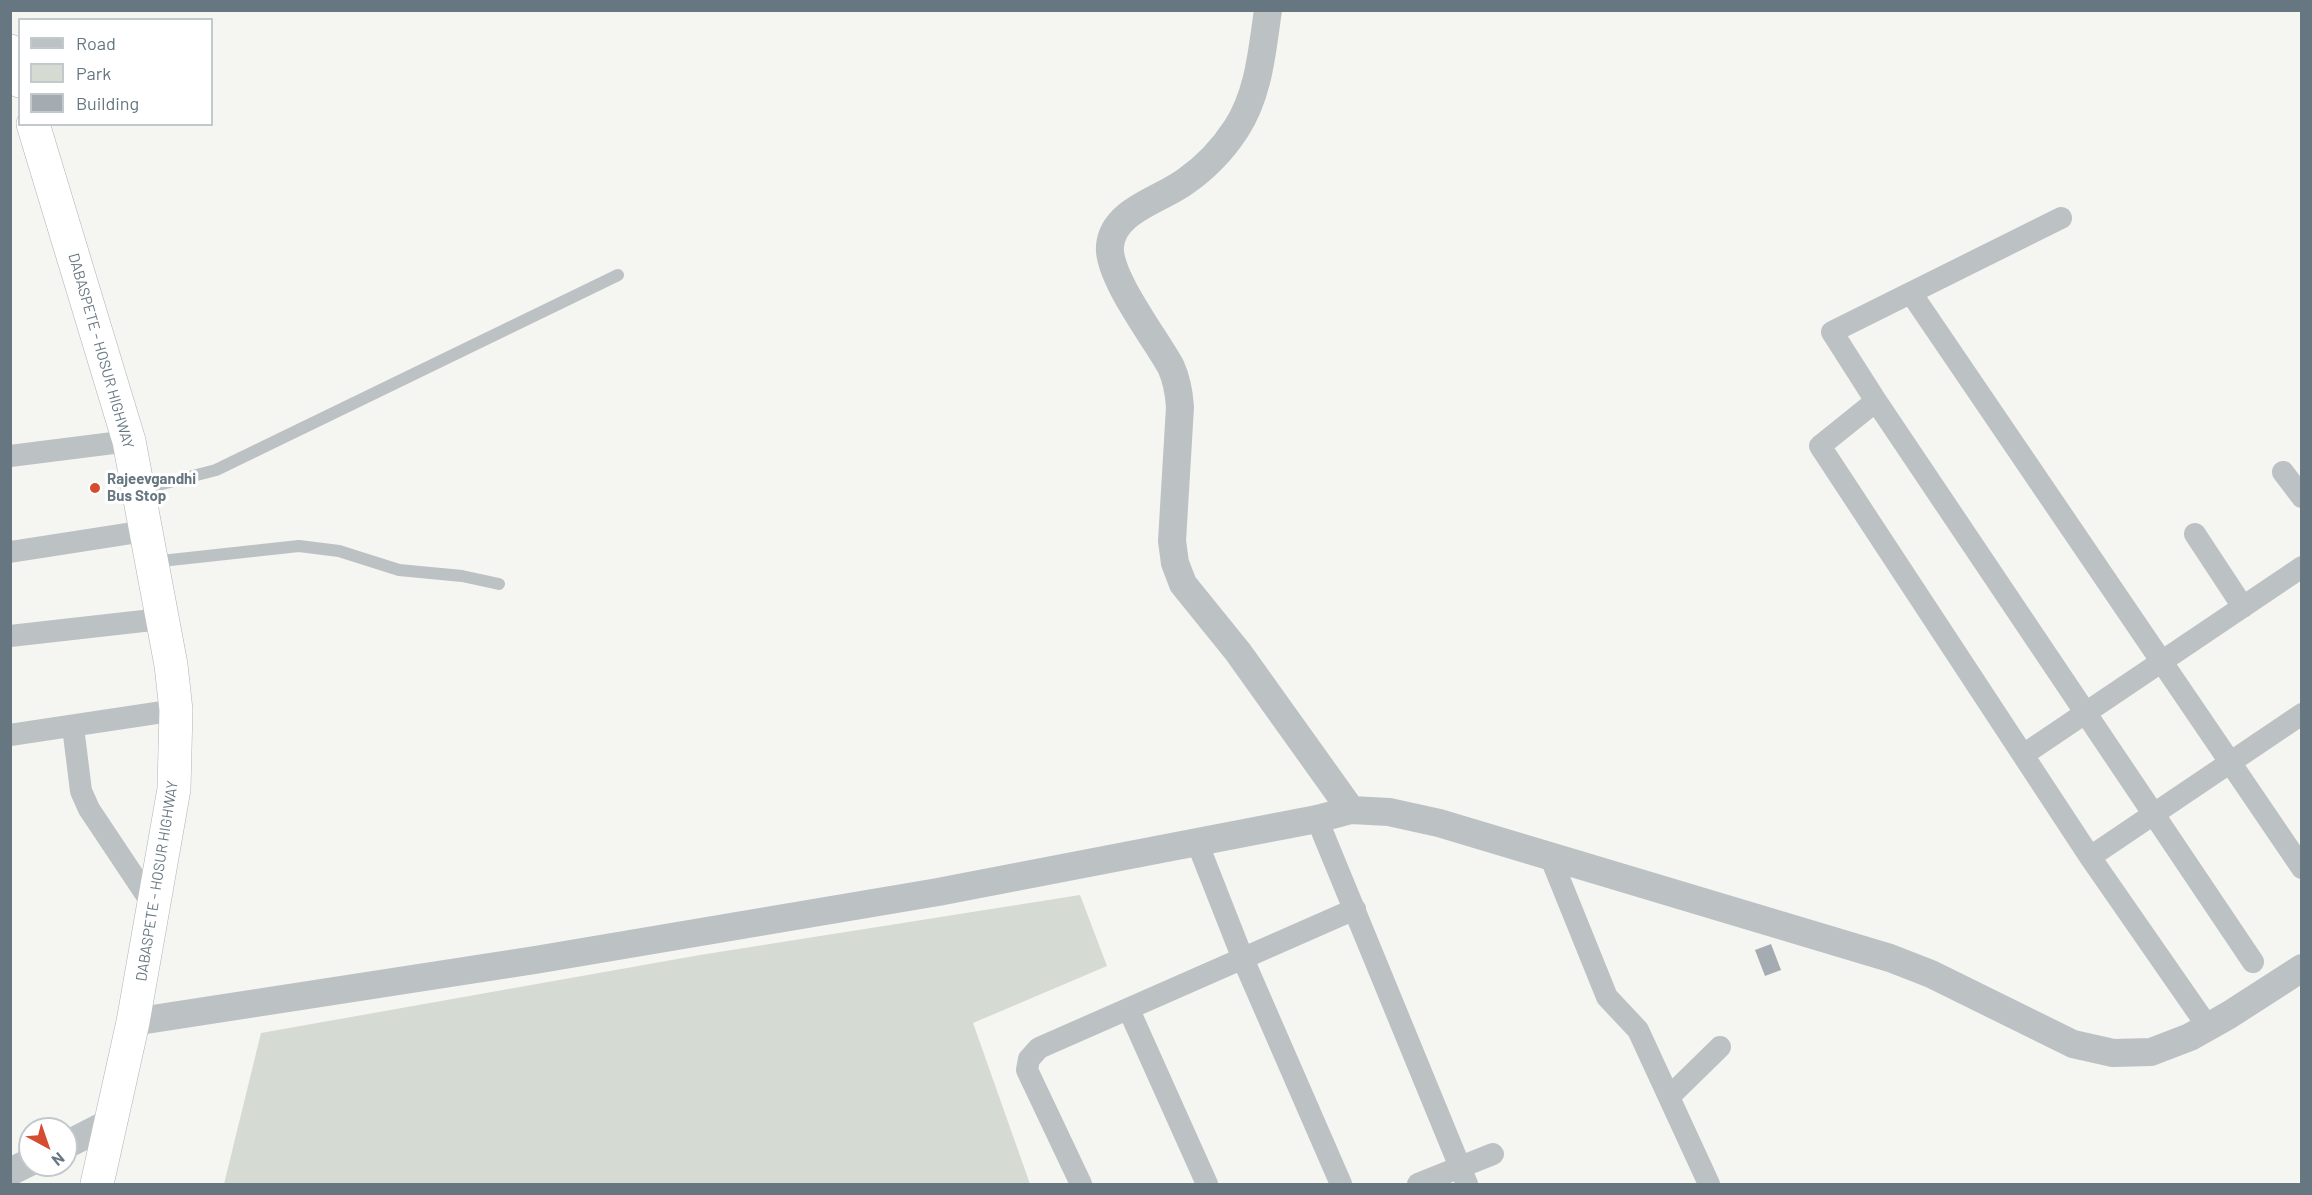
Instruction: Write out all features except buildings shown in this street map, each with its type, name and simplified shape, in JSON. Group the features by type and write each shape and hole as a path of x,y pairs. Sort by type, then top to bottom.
{"highway":[{"path":"10,51 18,75"},
{"name":"DABASPETE - HOSUR HIGHWAY","path":"34,126 129,441 171,664 176,710 174,789 133,1022 97,1185"}],"street":[{"path":"1268,10 1257,81 1237,128 1214,158 1186,182 1126,216 1113,230 1109,248 1114,271 1172,369 1178,387 1180,407 1172,541 1183,584 1238,652 1351,810"},
{"path":"2061,218 1832,332 2253,962"},
{"path":"1911,293 2301,868"},
{"path":"1876,401 1820,446 2090,856 2208,1027"},
{"path":"10,456 129,441"},
{"path":"2283,471 2301,497"},
{"path":"2195,534 2243,607"},
{"path":"10,552 148,546"},
{"path":"2023,755 2301,567"},
{"path":"10,636 161,619"},
{"path":"10,735 176,710"},
{"path":"2090,856 2301,714"},
{"path":"73,727 81,791 89,809 153,905"},
{"path":"133,1022 523,962 880,902 1317,819 1351,810 1389,812 1439,823 1890,958 1931,974 2073,1044 2113,1053 2151,1052 2190,1037 2301,968"},
{"path":"1317,819 1464,1176"},
{"path":"1197,842 1243,959 1341,1185"},
{"path":"1550,856 1607,997 1638,1030 1709,1185"},
{"path":"1081,1185 1027,1070 1029,1059 1039,1048 1355,909"},
{"path":"1129,1010 1207,1185"},
{"path":"1669,1097 1719,1047"},
{"path":"78,1138 109,1123"},
{"path":"1419,1185 1464,1176 1493,1154"}],"lane":[{"path":"138,490 216,470 618,275"},
{"path":"148,546 299,546 339,551 399,570 462,576 499,584"}],"green space":[{"path":"1080,895 1107,966 973,1023 1030,1184 224,1184 261,1033 700,955"}],"place":[{"name":"Rajeevgandhi Bus Stop","path":"95,488"}]}
